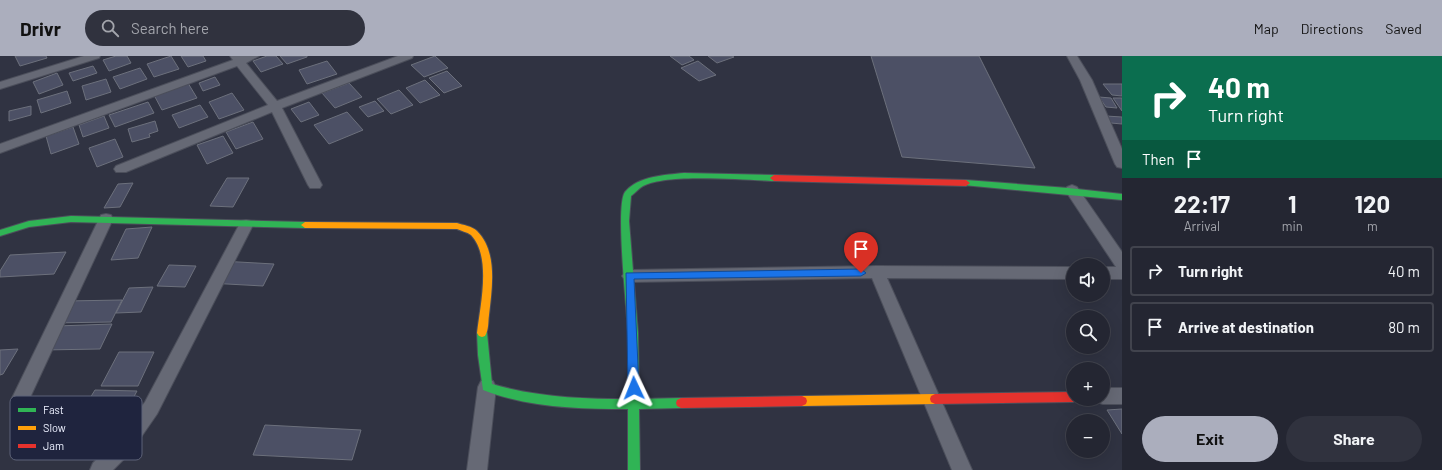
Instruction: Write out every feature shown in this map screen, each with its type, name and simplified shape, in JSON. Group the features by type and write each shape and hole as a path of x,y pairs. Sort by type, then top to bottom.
{"street":[{"path":"0,86 95,56"},
{"path":"0,148 237,59 254,56"},
{"path":"121,169 274,106 408,56"},
{"path":"1072,56 1086,80 1122,164"},
{"path":"237,59 274,106 315,185"},
{"path":"1109,134 1122,135"},
{"path":"634,470 634,404 630,276 624,207 627,194 642,182 659,177 684,176 918,182 1072,190 1122,197"},
{"path":"1072,190 1122,264"},
{"path":"0,233 29,224 71,219 106,219 246,224 428,224 457,226 474,234 483,248 488,273 482,334 482,353 487,387 478,470"},
{"path":"22,396 106,219"},
{"path":"142,420 150,408 246,224"},
{"path":"630,276 876,272 1066,273"},
{"path":"876,272 962,470"},
{"path":"1110,273 1122,273"},
{"path":"487,387 512,396 566,402 634,404 1066,397"},
{"path":"1110,396 1122,396"},
{"path":"100,470 110,460"}],"building":[{"path":"15,56 46,56 47,58 20,66"},
{"path":"116,56 127,56 131,63 109,71 103,60"},
{"path":"171,56 179,69 154,77 147,64"},
{"path":"181,56 203,56 206,61 188,67"},
{"path":"267,56 276,56 283,64 261,72 253,61"},
{"path":"280,56 307,56 307,57 287,64"},
{"path":"435,56 448,68 424,77 411,65"},
{"path":"670,56 689,56 694,60 682,65"},
{"path":"708,56 732,56 734,57 717,63"},
{"path":"871,56 979,56 1035,168 902,157"},
{"path":"327,61 337,74 307,84 299,70"},
{"path":"698,61 716,75 699,81 681,68"},
{"path":"93,66 97,73 73,81 69,73"},
{"path":"140,68 147,79 120,89 113,77"},
{"path":"447,71 462,86 444,93 429,78"},
{"path":"57,73 63,85 39,94 33,82"},
{"path":"215,77 220,85 203,91 199,83"},
{"path":"106,79 111,92 86,100 82,86"},
{"path":"425,80 440,95 420,103 406,88"},
{"path":"188,83 197,98 162,110 154,95"},
{"path":"349,83 362,97 335,108 322,93"},
{"path":"1103,84 1122,84 1122,96 1112,95"},
{"path":"399,90 413,105 391,114 377,99"},
{"path":"67,91 71,103 41,113 37,100"},
{"path":"232,93 244,110 219,119 209,102"},
{"path":"1099,97 1111,98 1117,108 1106,107"},
{"path":"1113,98 1122,98 1122,111"},
{"path":"375,101 384,111 368,117 359,107"},
{"path":"148,102 154,113 115,127 109,115"},
{"path":"309,102 319,115 301,122 291,109"},
{"path":"200,105 208,117 179,128 172,115"},
{"path":"31,106 31,115 9,121 9,111"},
{"path":"347,112 363,130 329,144 314,125"},
{"path":"104,116 109,128 83,137 79,125"},
{"path":"1106,116 1122,117 1122,124 1111,123"},
{"path":"155,121 158,131 149,134 150,137 132,142 128,129"},
{"path":"253,122 263,139 236,149 226,132"},
{"path":"73,127 79,144 51,154 46,136"},
{"path":"223,136 233,153 207,164 197,145"},
{"path":"115,139 123,157 97,167 89,148"},
{"path":"227,178 249,178 233,207 210,206"},
{"path":"133,183 120,207 104,208 118,184"},
{"path":"152,227 138,258 111,260 126,229"},
{"path":"66,252 54,274 0,277 0,271 10,255"},
{"path":"221,261 274,264 263,286 209,283"},
{"path":"169,265 196,266 185,287 157,286"},
{"path":"153,287 141,312 116,313 129,288"},
{"path":"122,300 111,322 52,323 66,301"},
{"path":"112,324 100,349 43,350 57,326"},
{"path":"18,349 3,374 0,375 0,350"},
{"path":"119,352 154,352 138,386 101,386"},
{"path":"95,390 137,391 134,396 91,396"},
{"path":"1122,409 1122,434 1110,414 1107,410"},
{"path":"265,425 361,430 352,460 253,455"}],"traffic: fast":[{"path":"634,470 633,333 625,221 626,198 628,194 640,184 661,178 684,176 774,178"},
{"path":"966,183 1122,197"},
{"path":"0,233 29,224 71,219 305,225"},
{"path":"482,333 487,387 534,399 583,404 681,403"}],"traffic: slow":[{"path":"305,225 457,226 474,233 481,242 487,267 482,333"},
{"path":"802,401 935,399"}],"traffic: jam":[{"path":"774,178 966,183"},
{"path":"935,399 1066,397"},
{"path":"681,403 802,401"}],"route":[{"path":"634,388 630,276 861,273"}]}
